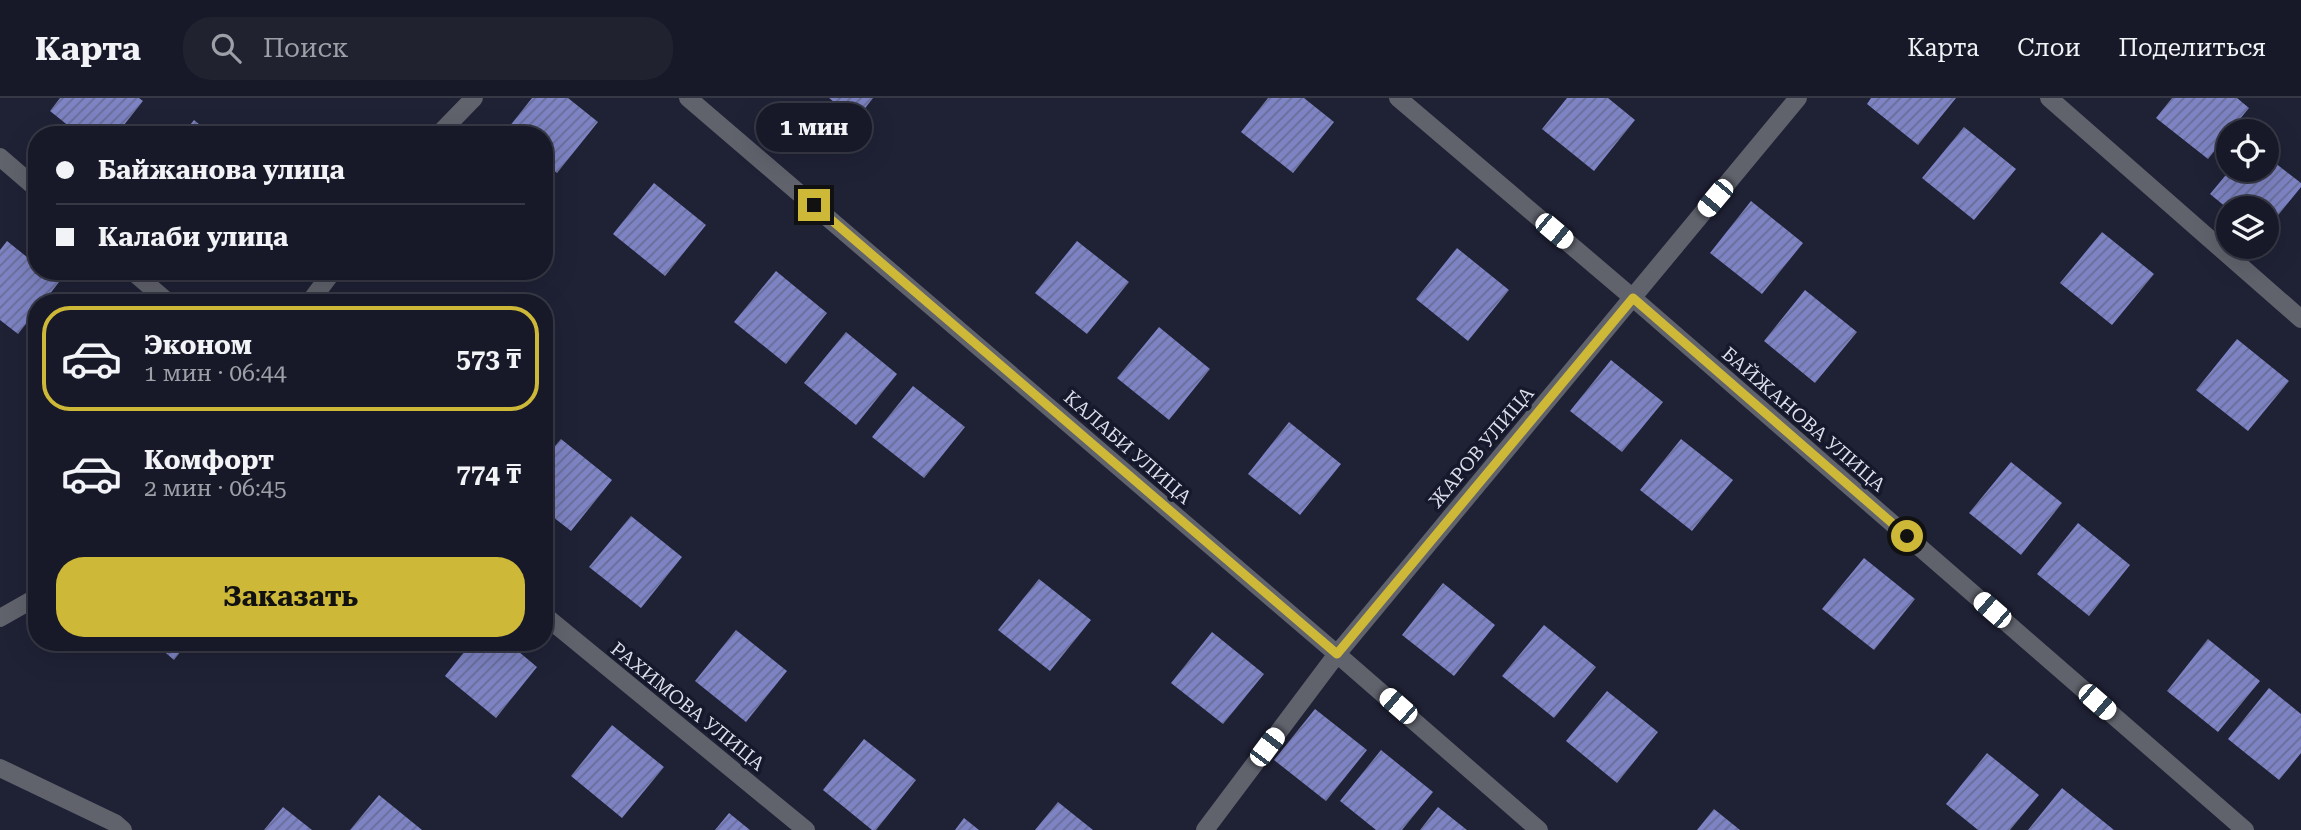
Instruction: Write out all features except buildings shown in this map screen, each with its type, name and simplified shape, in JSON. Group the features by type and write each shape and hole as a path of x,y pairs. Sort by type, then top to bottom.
{"street":[{"path":"447,126 474,98"},
{"name":"КАЛАБИ УЛИЦА","path":"688,98 1539,830"},
{"name":"БАЙЖАНОВА УЛИЦА","path":"1398,98 1633,298 2245,830"},
{"name":"ЖАРОВ УЛИЦА","path":"1205,830 1337,654 1798,98"},
{"path":"2049,98 2301,319"},
{"path":"0,157 28,181"},
{"path":"142,280 159,294"},
{"path":"0,618 28,602"},
{"name":"РАХИМОВА УЛИЦА","path":"553,622 806,830"},
{"path":"0,768 115,823 124,830"}],"route":[{"path":"814,205 1337,654 1633,298 1907,536"}]}
